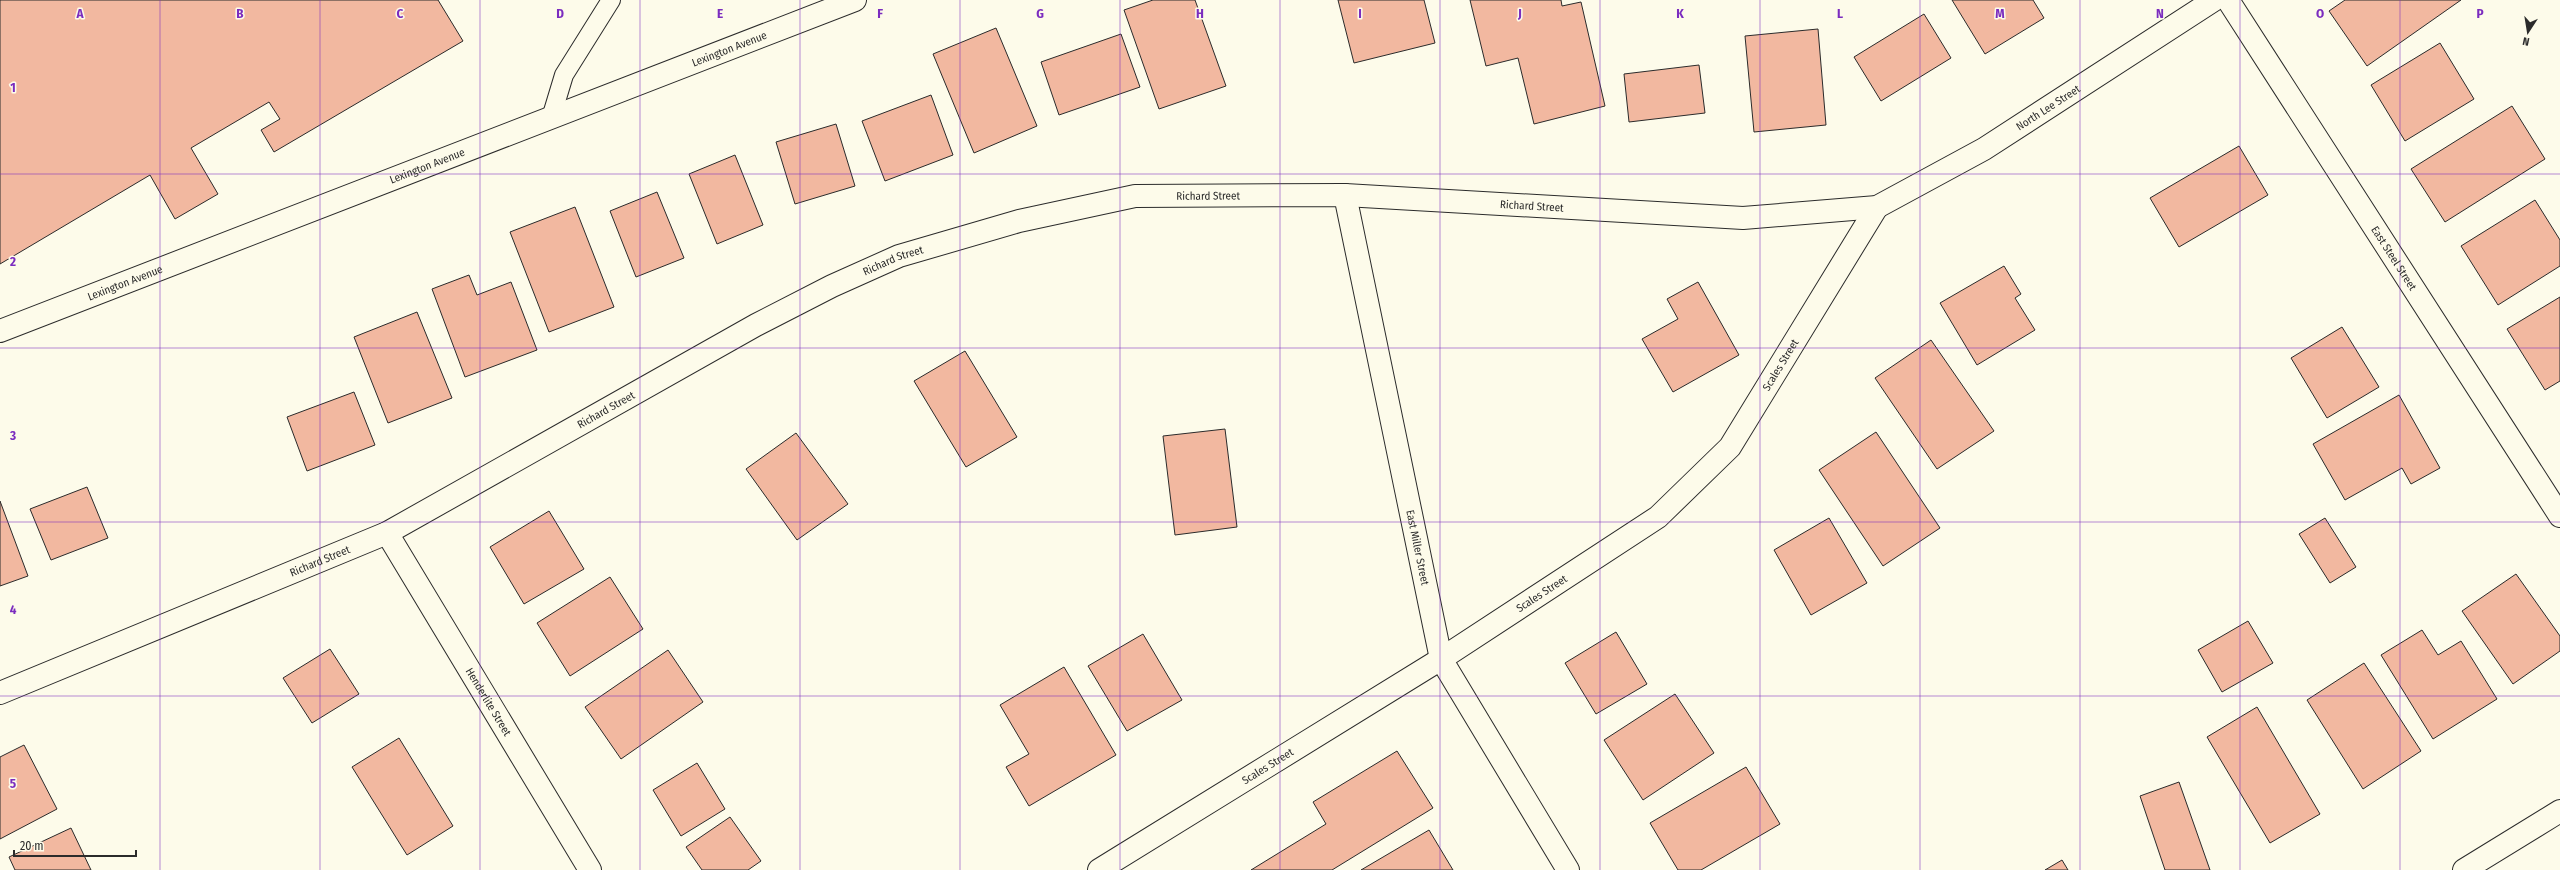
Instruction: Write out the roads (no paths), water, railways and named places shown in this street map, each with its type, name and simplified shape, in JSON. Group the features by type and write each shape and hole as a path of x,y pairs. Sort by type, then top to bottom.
{"street":[{"name":"Lexington Avenue","path":"0,331 855,0"},
{"name":"North Lee Street","path":"1878,207 1984,149 2214,0"},
{"name":"East Steel Street","path":"2228,0 2560,516"},
{"name":"Richard Street","path":"0,693 387,533 756,325 832,286 899,256 1019,221 1134,196 1345,195 1743,218 1878,207"},
{"name":"East Miller Street","path":"1345,195 1441,659 1568,870"},
{"name":"Scales Street","path":"1099,870 1441,659 1658,517 1730,447 1878,207"},
{"name":"Henderlite Street","path":"387,533 590,870"},
{"path":"2464,870 2560,811"}],"lane":[{"path":"551,118 564,75 610,0"}]}
